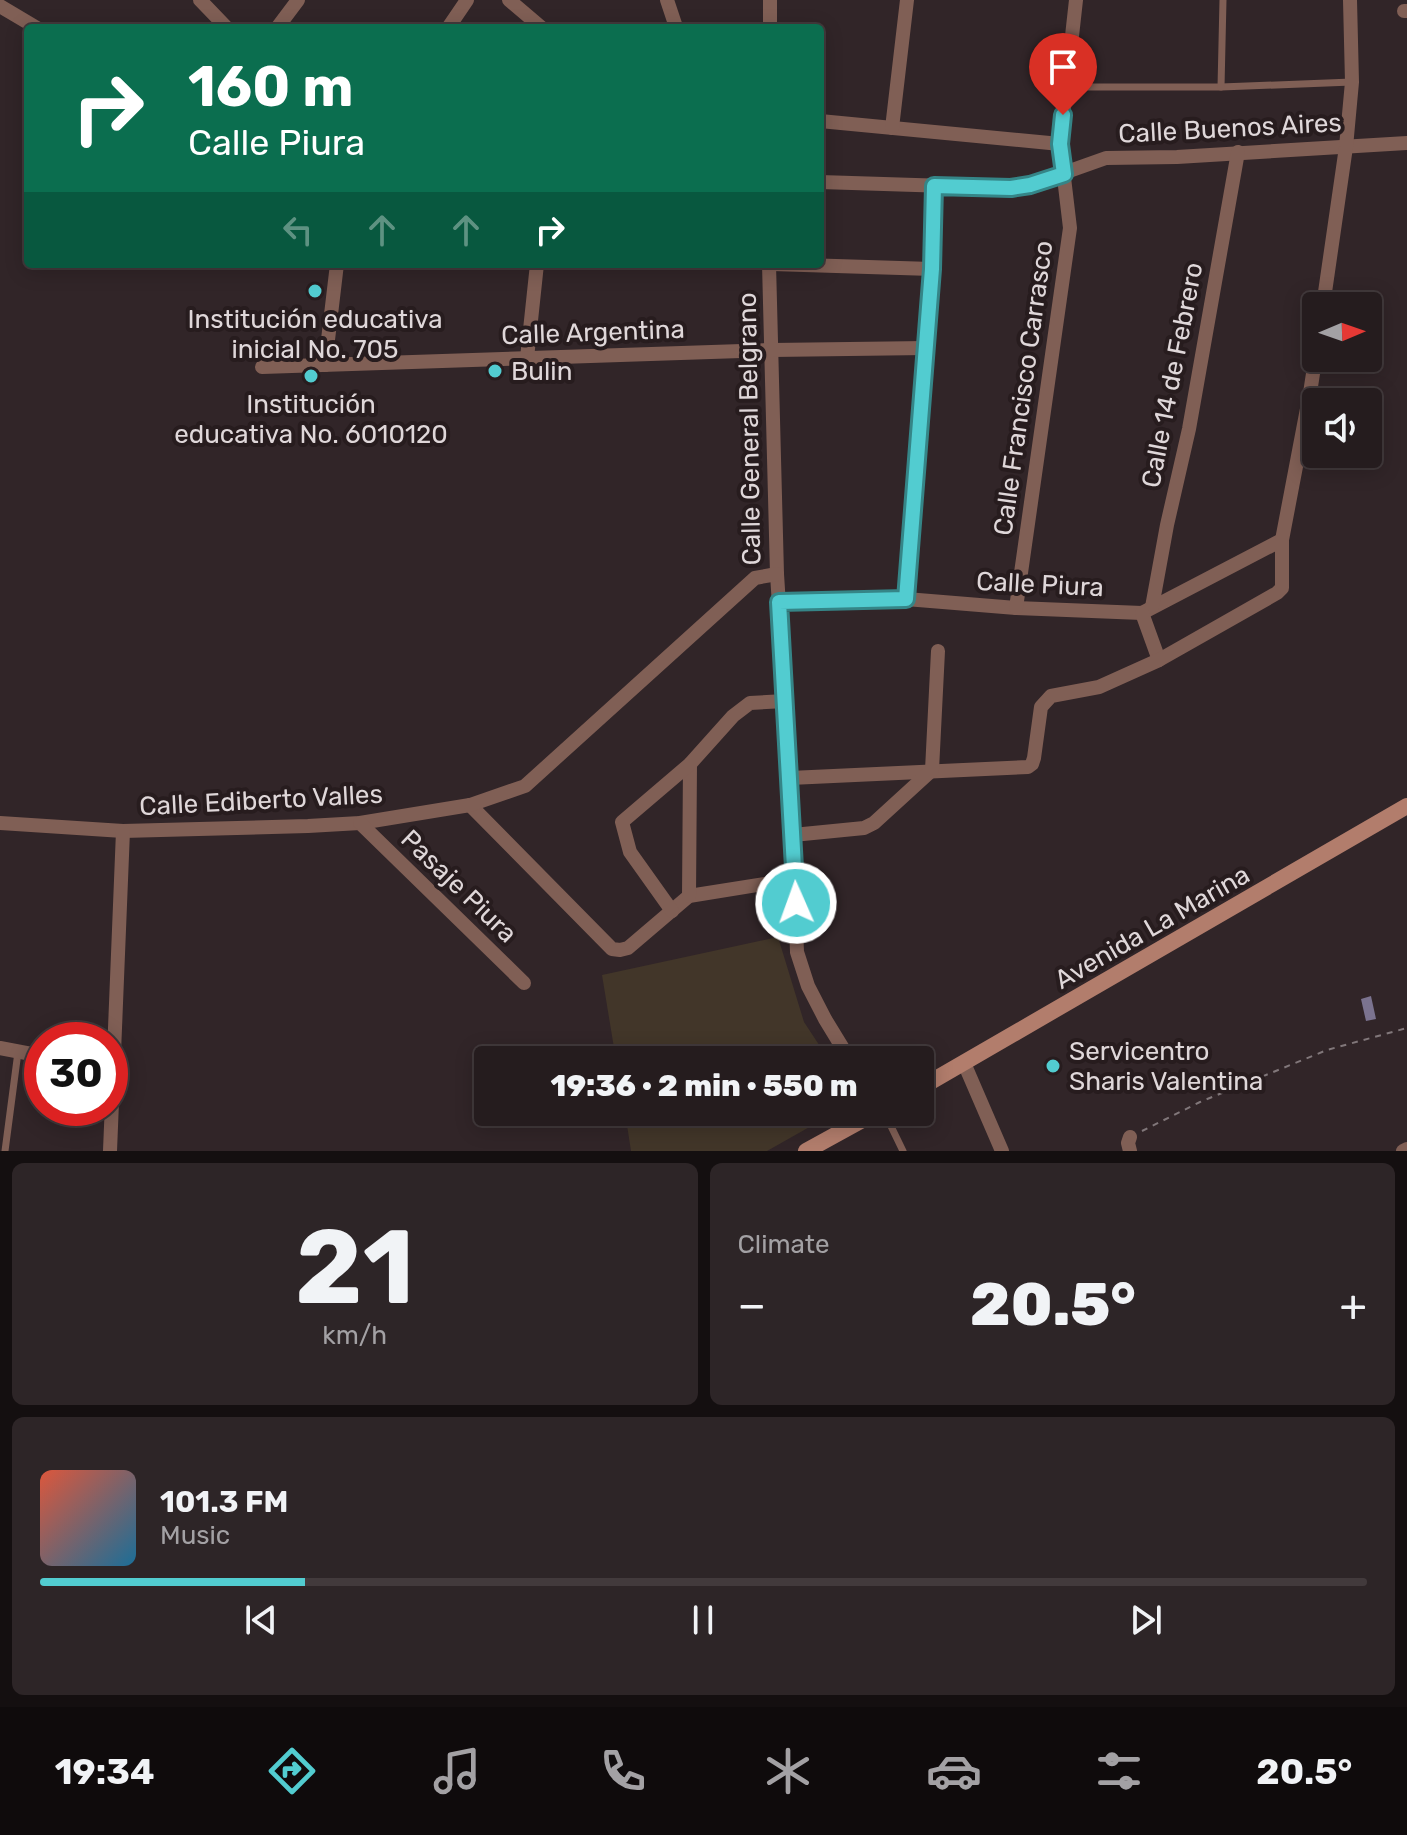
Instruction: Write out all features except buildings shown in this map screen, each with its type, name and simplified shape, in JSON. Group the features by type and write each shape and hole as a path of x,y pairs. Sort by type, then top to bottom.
{"main road":[{"name":"Avenida La Marina","path":"934,1080 1407,806"},
{"path":"806,1151 853,1126"}],"street":[{"path":"200,0 223,24"},
{"path":"280,24 298,0"},
{"path":"451,24 467,0"},
{"path":"509,0 537,24"},
{"path":"667,0 675,24"},
{"path":"770,0 770,24"},
{"path":"892,128 907,0"},
{"name":"Calle Francisco Carrasco","path":"1016,608 1070,228 1060,144 1076,0"},
{"path":"1325,292 1352,82 1350,0"},
{"path":"10,7 32,24"},
{"path":"824,121 1060,144"},
{"name":"Calle Buenos Aires","path":"824,182 1011,188 1030,185 1106,158 1177,157 1407,143"},
{"name":"Calle 14 de Febrero","path":"1147,610 1189,429 1238,152"},
{"path":"906,599 932,269 934,186"},
{"path":"824,266 932,269"},
{"path":"325,365 337,268"},
{"path":"527,358 537,268"},
{"name":"Calle General Belgrano","path":"770,268 777,574 797,952 808,986 841,1046"},
{"name":"Calle Argentina","path":"262,367 772,350 926,348"},
{"path":"790,778 1028,767 1034,758 1041,707 1051,696 1099,687 1159,660 1277,593 1282,588 1282,540 1313,372"},
{"name":"Calle Piura","path":"779,602 906,599 1016,608 1147,610 1282,540"},
{"name":"Calle Ediberto Valles","path":"0,823 123,831 360,823 470,805 525,786 755,578 777,574"},
{"path":"1147,610 1159,660"},
{"path":"793,835 864,828 874,823 932,770 938,651"},
{"path":"672,911 630,852 622,822 690,764 733,716 750,703 785,701"},
{"path":"689,896 690,764"},
{"path":"470,805 612,949 628,948 689,896 795,879"},
{"name":"Pasaje Piura","path":"360,823 524,983"},
{"path":"113,1022 123,831"},
{"path":"0,1048 24,1053"},
{"path":"964,1063 1002,1151"},
{"path":"110,1126 110,1151"}],"lane":[{"path":"1221,87 1223,0"},
{"path":"1067,87 1221,87 1352,82"},
{"path":"5,1151 18,1052"},
{"path":"891,1126 903,1151"}],"path":[{"path":"1130,1144 1200,1102 1327,1050 1407,1028"}],"shaded area":[{"path":"778,937 804,1022 820,1046 614,1046 602,975"},
{"path":"1371,996 1376,1019 1366,1021 1361,999"},
{"path":"627,1126 811,1126 767,1151 631,1151"}],"place":[{"name":"Institución educativa inicial No. 705","path":"315,291"},
{"name":"Bulin","path":"495,371"},
{"name":"Institución educativa No. 6010120","path":"311,376"},
{"name":"Servicentro Sharis Valentina","path":"1053,1066"}],"route":[{"path":"796,903 779,602 906,599 932,269 934,186 1011,188 1064,174 1060,144 1063,115"}]}
